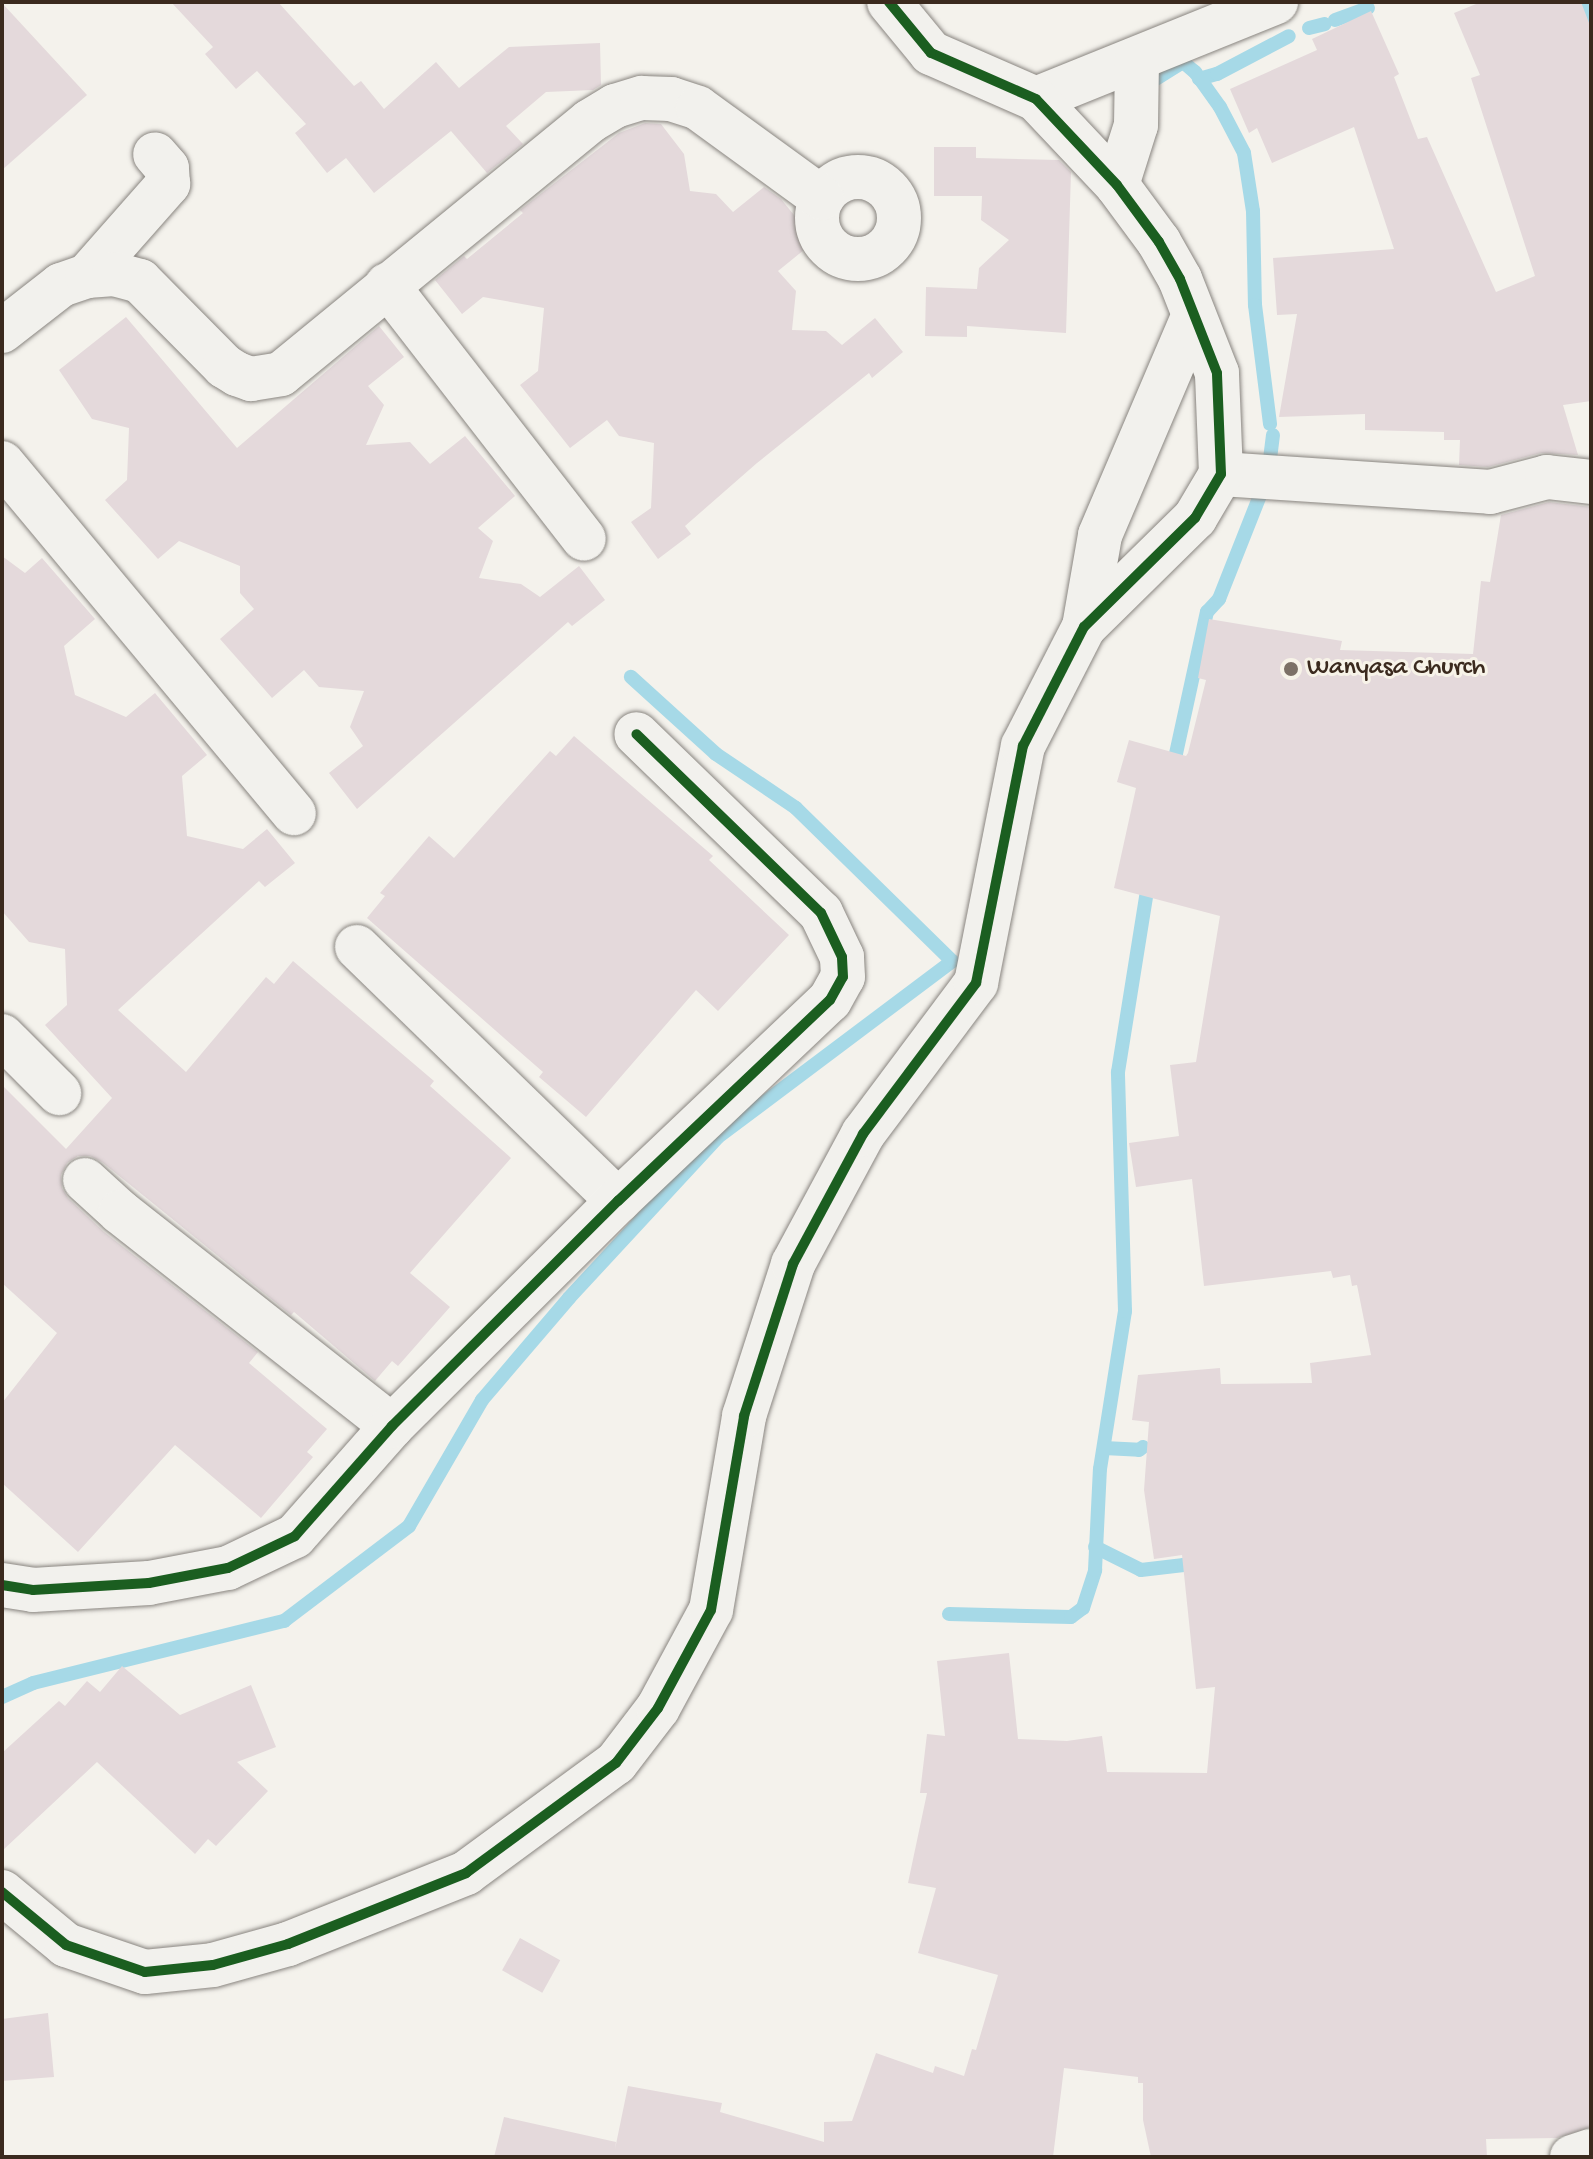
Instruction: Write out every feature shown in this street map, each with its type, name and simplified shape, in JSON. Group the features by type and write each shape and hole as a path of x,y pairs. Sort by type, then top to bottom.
{"street":[{"path":"889,2 931,53 1036,99 1117,185 1159,242 1194,315 1217,373 1221,474 1195,518 1084,627"},
{"path":"1036,99 1276,2"},
{"path":"1117,185 1136,125 1137,59"},
{"path":"2,331 61,285 87,276 114,274 140,281 224,366 251,379 281,374 590,121 615,106 642,98 671,99 698,108 822,198"},
{"path":"87,276 168,184 167,168 155,154"},
{"path":"387,285 584,539"},
{"path":"2,1892 66,1945 145,1972 213,1965 288,1944 466,1873 616,1763 658,1708 711,1610 744,1416 793,1264 863,1134 976,983 1023,746 1084,627 1100,535 1194,315"},
{"path":"2,463 294,813"},
{"path":"1221,474 1490,492 1547,477 1591,482"},
{"path":"12,1579 149,1583 228,1568 295,1536 392,1426 618,1201 830,1000 843,977 842,957 821,913 636,734"},
{"path":"357,947 618,1201"},
{"path":"2,1036 59,1093"},
{"path":"85,1180 120,1212 392,1426"},
{"path":"1572,2157 1591,2151"}],"building":[{"path":"171,2 278,2 354,86 361,81 384,109 436,62 459,88 509,47 600,43 601,85 593,90 546,92 506,126 523,144 487,173 451,131 374,193 346,158 327,173 295,133 306,124 257,71 236,89 205,54 213,47"},
{"path":"1481,2 1581,2 1591,28 1591,401 1563,405 1578,455 1541,453 1488,467 1459,465 1460,440 1444,440 1444,432 1365,430 1365,414 1279,417 1297,314 1277,315 1273,258 1394,249 1354,127 1272,163 1257,128 1249,133 1230,89 1317,50 1312,39 1371,11 1399,74 1394,77 1418,139 1427,137 1496,292 1535,276 1471,78 1480,75 1454,13"},
{"path":"2,3 87,95 2,170"},
{"path":"645,123 661,124 684,154 690,191 716,194 733,212 764,187 781,199 815,241 778,271 796,291 792,330 826,331 842,345 875,318 903,352 872,378 869,373 757,463 685,526 691,534 658,559 631,522 651,508 654,443 619,436 607,420 570,448 520,385 538,371 544,308 483,297 462,314 435,280 464,256 467,259 523,213 520,210 619,133"},
{"path":"934,147 976,147 976,158 1059,160 1071,172 1066,333 967,326 967,337 925,336 926,287 977,289 979,268 1009,240 981,220 982,196 934,196"},
{"path":"126,317 237,448 379,326 404,357 368,386 384,405 366,445 410,442 430,464 465,436 515,496 478,528 493,541 479,578 521,584 540,597 579,566 605,600 572,626 568,622 357,809 329,773 363,746 350,727 364,691 319,687 304,670 272,698 220,639 254,609 240,593 240,566 179,541 158,559 105,500 127,480 129,428 92,419 59,370"},
{"path":"1549,502 1591,507 1591,2127 1557,2138 1486,2139 1487,2157 1151,2157 1143,2120 1143,2083 1138,2083 1138,2077 1064,2068 1053,2157 494,2157 504,2117 616,2142 615,2149 628,2086 722,2103 720,2112 824,2142 824,2122 852,2121 876,2053 933,2073 935,2066 964,2076 972,2049 976,2050 998,1975 918,1953 936,1888 908,1883 927,1793 920,1793 927,1734 945,1736 937,1661 1009,1653 1018,1739 1067,1741 1102,1736 1107,1772 1207,1773 1215,1687 1196,1689 1182,1555 1154,1559 1144,1490 1149,1422 1132,1420 1138,1375 1220,1368 1221,1384 1312,1383 1310,1363 1371,1355 1357,1285 1352,1286 1350,1275 1333,1278 1331,1271 1204,1286 1192,1179 1136,1187 1129,1143 1179,1136 1170,1065 1196,1062 1220,916 1114,888 1136,788 1117,782 1129,740 1186,756 1188,753 1206,680 1198,678 1209,619 1342,641 1340,650 1473,654 1481,581 1490,582 1501,515"},
{"path":"2,556 25,573 42,558 95,619 64,646 75,695 126,717 155,693 207,755 182,776 187,836 243,849 267,829 295,863 265,887 259,881 118,1010 186,1072 266,977 274,984 293,961 434,1081 430,1086 511,1158 410,1273 450,1307 398,1366 392,1361 375,1381 294,1312 291,1315 102,1162 90,1156 78,1156 67,1163 61,1175 62,1188 68,1198 104,1232 258,1352 249,1363 327,1429 307,1452 313,1457 261,1518 175,1445 78,1552 2,1483 2,1403 57,1333 2,1283 2,1085 66,1149 112,1098 45,1025 67,1005 65,949 29,942 2,911"},
{"path":"574,736 713,856 709,860 789,935 718,1011 696,990 586,1117 539,1077 543,1072 367,918 385,896 380,893 429,836 454,858 550,751 556,756"},
{"path":"122,1666 180,1715 251,1685 276,1747 237,1762 268,1791 216,1846 208,1839 195,1854 97,1762 2,1851 2,1753 59,1701 65,1706 87,1681 100,1692"},
{"path":"520,1938 560,1960 542,1993 502,1970"},
{"path":"48,2013 54,2077 2,2081 2,2019"}],"waterway":[{"path":"1585,2 1591,19"},
{"path":"1335,20 1368,8"},
{"path":"1309,28 1325,24"},
{"path":"1199,79 1217,74 1289,36"},
{"path":"1154,80 1183,62 1195,72 1220,107 1244,153 1253,211 1255,305 1270,424"},
{"path":"1172,772 1207,612 1219,599 1268,475 1273,435"},
{"path":"2,1697 33,1683 284,1621 409,1526 482,1400 569,1298 718,1137 952,961 796,808 716,754 631,677"},
{"path":"949,1614 1071,1617 1083,1608 1095,1570 1100,1469 1125,1311 1118,1072 1149,879"},
{"path":"1104,1448 1139,1450 1143,1447"},
{"path":"1095,1547 1141,1570 1184,1565 1196,1559"}],"cycle path":[{"path":"2,1892 66,1945 145,1972 213,1965 288,1944 466,1873 616,1763 658,1708 711,1610 744,1416 793,1264 863,1134 976,983 1023,746 1084,627 1195,518 1221,474 1217,373 1180,279 1159,242 1117,185 1036,99 931,53 889,2"},
{"path":"2,1585 33,1590 149,1583 228,1568 295,1536 392,1426 618,1201 830,1000 843,977 842,957 821,913 636,734"}],"place":[{"name":"Wanyasa Church","path":"1291,669"}]}
